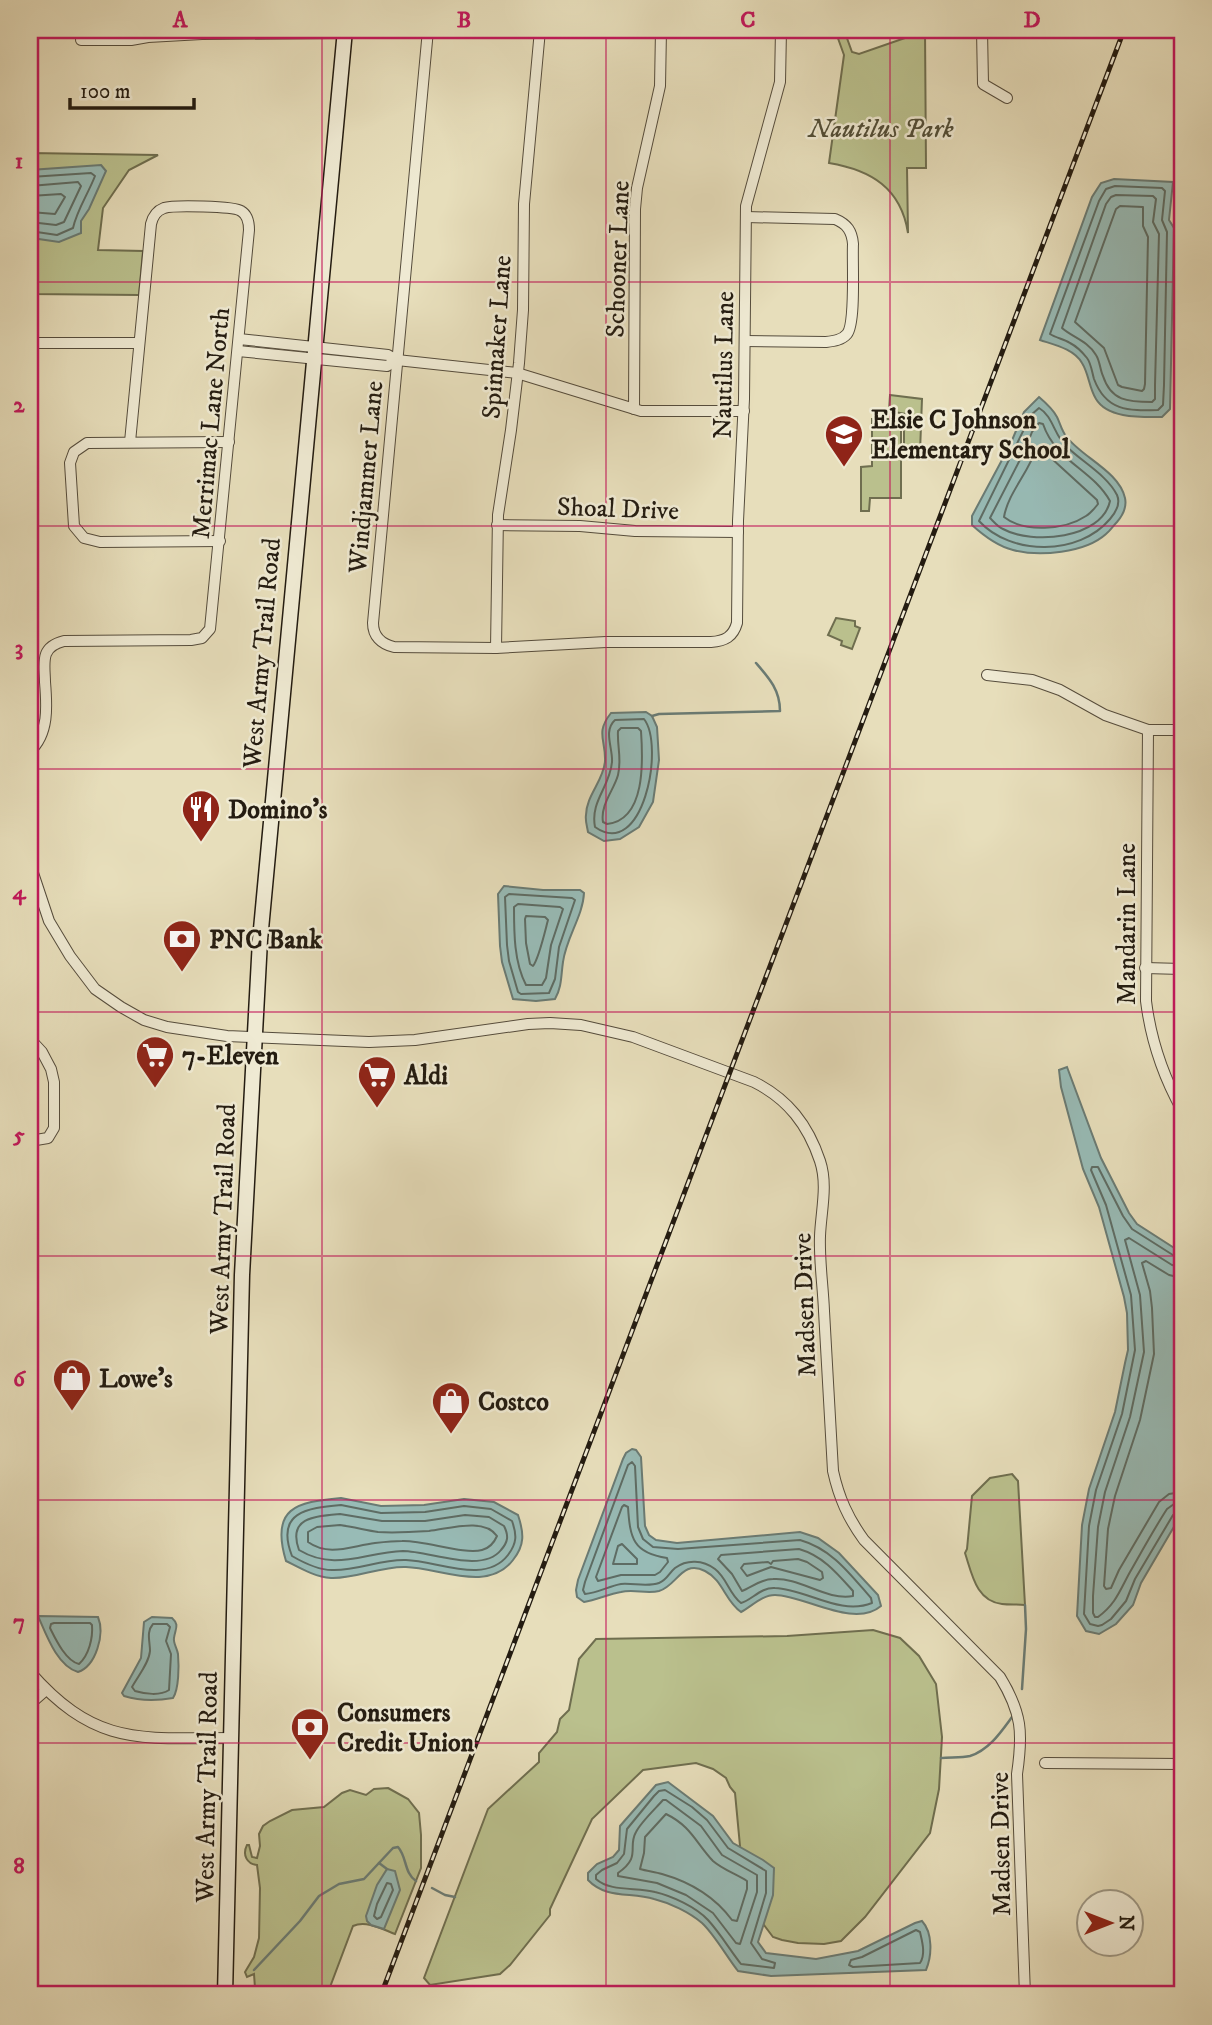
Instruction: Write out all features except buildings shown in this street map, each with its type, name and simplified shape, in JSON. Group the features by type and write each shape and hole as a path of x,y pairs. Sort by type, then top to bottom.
{"main road":[{"name":"West Army Trail Road","path":"225,1995 242,1263 260,940 345,31"}],"street":[{"name":"Windjammer Lane","path":"428,30 373,629 378,639 394,647 496,648 664,642"},
{"name":"Spinnaker Lane","path":"496,648 497,525 523,310 524,204 540,30"},
{"name":"Schooner Lane","path":"634,409 635,209 637,188 660,86 662,30"},
{"name":"Nautilus Lane","path":"664,642 719,642 734,632 737,623 744,411 746,217 748,200 780,82 782,30"},
{"path":"982,30 983,84 1007,98"},
{"path":"81,40 345,31"},
{"name":"Merrimac Lane North","path":"30,751 38,744 47,711 45,658 50,647 64,641 191,640 206,635 212,624 249,230 245,214 241,210 230,207 169,207 153,217 139,343"},
{"path":"745,341 826,342 845,337 852,317 853,244 847,226 835,219 746,217"},
{"path":"239,339 387,366 397,360 517,373 634,409 744,411"},
{"path":"30,343 139,343 130,442"},
{"path":"238,351 315,352"},
{"path":"220,541 93,541 84,538 74,526 70,463 76,449 87,443 229,442"},
{"name":"Shoal Drive","path":"497,525 738,532"},
{"path":"987,675 1032,680 1060,690 1105,715 1147,730 1182,730"},
{"name":"Mandarin Lane","path":"1147,730 1145,968 1148,1021 1156,1054 1169,1087 1182,1110"},
{"name":"Madsen Drive","path":"30,864 33,884 49,920 70,956 95,989 144,1020 196,1033 369,1042 403,1041 527,1024 565,1023 589,1026 633,1037 754,1082 786,1102 801,1119 812,1138 822,1165 824,1189 820,1236 833,1471 838,1494 849,1518 864,1540 1000,1677 1012,1697 1021,1725 1017,1774 1026,1995"},
{"path":"1145,968 1182,969"},
{"path":"30,1039 42,1052 51,1069 54,1082 54,1128 48,1138 30,1141"},
{"path":"30,1672 46,1690 81,1718 116,1733 146,1738 232,1738"},
{"path":"30,1704 46,1690"},
{"path":"1045,1763 1182,1764"}],"green space":[{"name":"Nautilus Park","path":"835,30 844,30 852,52 859,54 905,38 905,30 925,30 926,168 907,168 908,233 899,204 882,184 871,176 829,163 844,55"},
{"path":"30,153 158,155 129,170 103,208 98,250 143,251 139,295 30,294"},
{"path":"890,395 922,399 920,452 906,453 906,414 889,411"},
{"path":"872,419 901,419 901,498 870,498 869,511 861,511 861,467 872,466"},
{"path":"836,618 855,621 855,626 860,628 852,649 828,635"},
{"path":"1012,1474 1018,1481 1025,1605 1002,1604 986,1598 976,1585 965,1553 972,1496 990,1478"},
{"path":"873,1630 900,1638 919,1656 936,1684 942,1737 939,1789 930,1833 865,1917 841,1941 824,1944 798,1943 773,1937 761,1921 742,1867 735,1793 726,1778 713,1769 696,1763 643,1770 592,1819 550,1909 550,1915 500,1974 430,1985 424,1978 488,1809 539,1762 539,1753 557,1732 560,1719 569,1710 579,1659 596,1639 787,1636"},
{"path":"388,1788 408,1799 419,1813 421,1835 421,1868 395,1934 369,1925 353,1926 327,1995 252,1995 255,1988 254,1974 247,1977 245,1972 254,1957 259,1938 260,1888 257,1865 251,1863 245,1855 247,1845 252,1857 257,1858 259,1834 263,1826 270,1821 292,1810 324,1807 350,1790 366,1795 374,1789"}],"water":[{"path":"101,165 106,171 81,221 81,233 59,242 32,238 30,170"},
{"path":"1114,179 1173,182 1169,220 1174,228 1170,409 1162,417 1126,416 1101,406 1079,358 1064,348 1040,340 1092,197 1101,183"},
{"path":"1039,397 1053,411 1066,436 1108,472 1121,488 1125,498 1123,514 1107,533 1086,546 1061,552 1013,550 991,540 972,525 972,516 1010,445 1024,412"},
{"path":"646,712 652,716 657,727 659,760 653,802 639,827 620,839 604,841 588,832 586,819 589,801 604,768 603,726 611,713"},
{"path":"504,886 580,890 584,893 581,910 567,944 555,999 513,999 500,946 498,894"},
{"path":"1067,1067 1101,1158 1129,1213 1137,1224 1182,1253 1182,1513 1141,1583 1133,1605 1116,1624 1099,1634 1086,1631 1077,1616 1082,1525 1089,1489 1115,1412 1128,1350 1127,1313 1099,1207 1083,1169 1061,1087 1059,1070"},
{"path":"632,1449 641,1457 645,1526 649,1535 656,1540 677,1543 800,1532 818,1538 839,1553 878,1595 881,1606 870,1612 843,1613 787,1596 775,1595 761,1599 741,1612 711,1575 697,1568 685,1571 659,1591 626,1591 584,1602 577,1597 578,1580 623,1459"},
{"path":"341,1498 381,1506 424,1505 464,1499 494,1502 518,1515 522,1533 521,1544 513,1560 503,1570 477,1577 406,1567 331,1578 313,1574 286,1561 282,1529 291,1511 311,1502"},
{"path":"38,1616 98,1617 100,1632 97,1649 84,1669 78,1672 64,1663 53,1648"},
{"path":"152,1617 172,1618 176,1623 174,1640 178,1654 178,1671 175,1694 173,1698 154,1700 124,1696 122,1693 141,1658 144,1622"},
{"path":"668,1782 713,1816 733,1843 774,1868 773,1895 758,1942 766,1953 816,1959 858,1951 922,1921 928,1932 930,1945 926,1970 771,1976 738,1971 716,1939 697,1919 673,1905 645,1897 610,1893 595,1886 588,1880 588,1873 619,1850 620,1826 656,1785"},
{"path":"387,1869 395,1871 400,1890 384,1929 371,1925 366,1916 377,1885"}],"waterway":[{"path":"652,716 780,711 776,691 756,663"},
{"path":"1022,1689 1025,1605"},
{"path":"941,1758 967,1757 977,1753 994,1740 1012,1717"},
{"path":"254,1970 300,1921 319,1896 339,1884 364,1879 393,1848 398,1847 401,1851 409,1874 416,1881"},
{"path":"379,1863 387,1869"},
{"path":"432,1888 455,1897"},
{"path":"175,1995 185,1992"}],"railway":[{"path":"381,1995 1124,30"}],"place":[{"name":"Elsie C Johnson Elementary School","path":"844,468"},
{"name":"Domino's","path":"201,843"},
{"name":"PNC Bank","path":"182,973"},
{"name":"7-Eleven","path":"155,1089"},
{"name":"Aldi","path":"377,1109"},
{"name":"Lowe's","path":"72,1412"},
{"name":"Costco","path":"451,1435"},
{"name":"Consumers Credit Union","path":"310,1761"}]}
